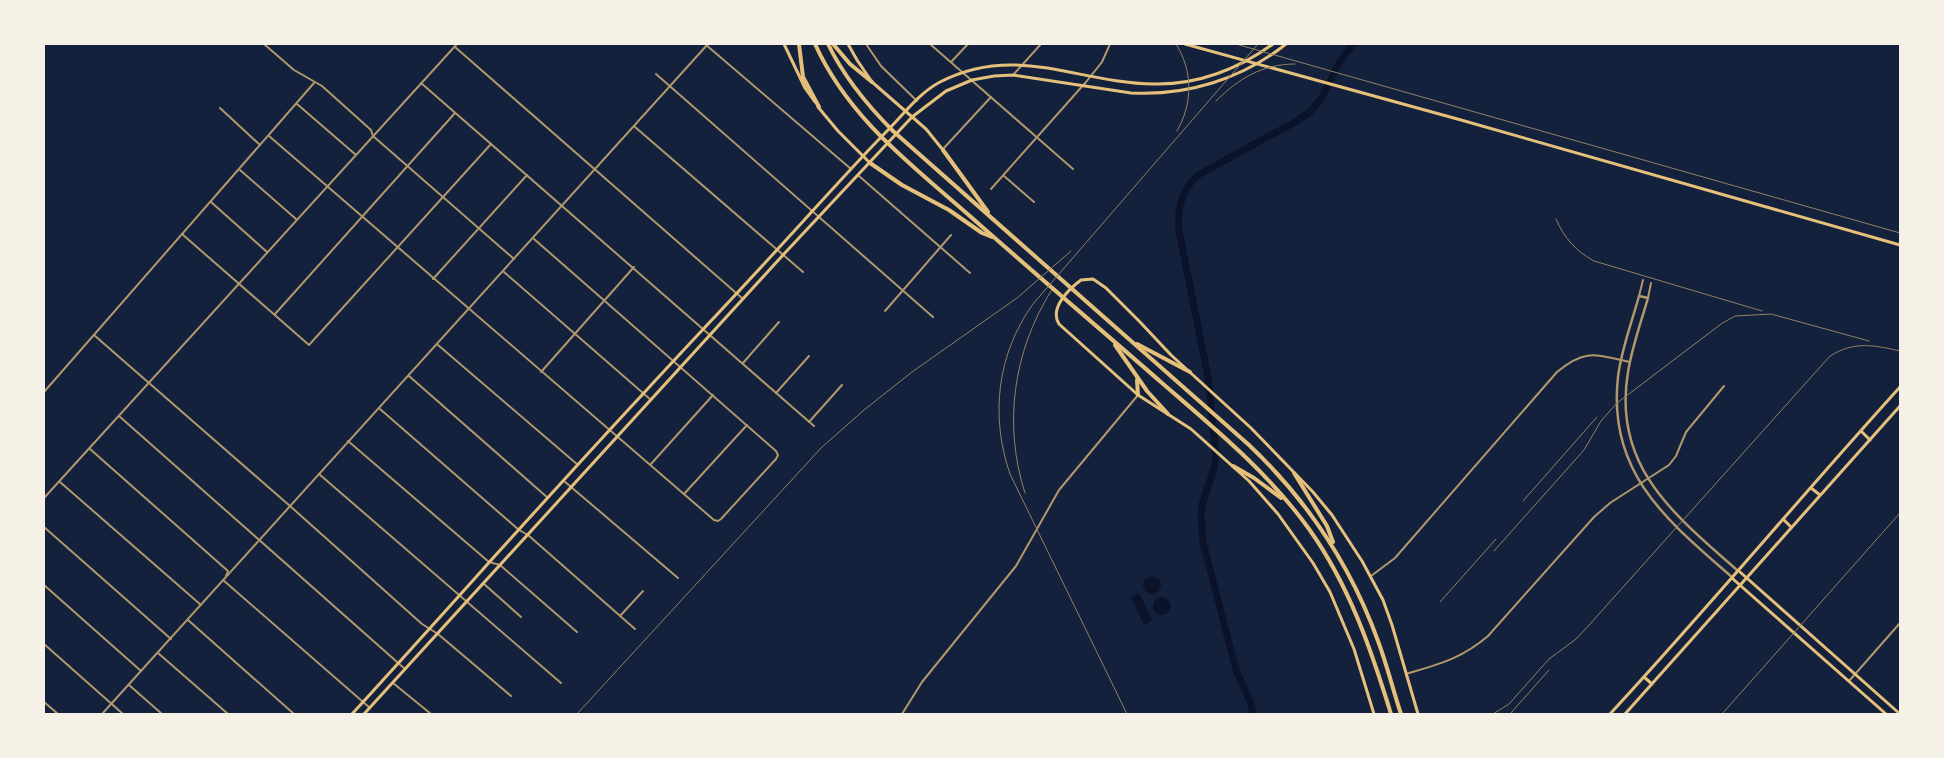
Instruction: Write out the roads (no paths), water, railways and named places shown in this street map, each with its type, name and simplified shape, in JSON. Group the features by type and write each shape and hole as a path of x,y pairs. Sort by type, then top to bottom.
{"highway":[{"path":"799,44 803,77 819,107"},
{"path":"815,44 838,87 874,130 994,238 1225,438 1265,475 1309,530 1340,581 1360,622 1391,714"},
{"path":"828,44 849,80 882,120 1224,423 1267,462 1287,484 1307,508 1335,549 1359,595 1379,642 1401,714"},
{"path":"833,44 850,64 872,82"},
{"path":"943,150 991,216"},
{"path":"870,163 902,185 950,210 982,233 994,238"},
{"path":"1111,339 1136,375 1168,414"},
{"path":"1130,340 1190,372"},
{"path":"1136,375 1139,383 1138,395"},
{"path":"1233,466 1254,478 1289,504"},
{"path":"1294,472 1327,526 1335,549"}],"main road":[{"path":"784,44 789,58 805,88 838,132 870,163"},
{"path":"848,44 872,82 926,130 943,150"},
{"path":"1185,44 1319,80 1900,245"},
{"path":"352,714 812,211 863,156 936,84 962,72 1000,64 1021,64 1139,83 1169,84 1187,82 1214,75 1251,59 1273,44"},
{"path":"364,714 783,255 912,118 946,91 972,80 1013,75 1131,94 1170,92 1198,87 1232,77 1262,62 1286,44"},
{"path":"1374,714 1354,649 1330,592 1313,563 1283,520 1233,466 1190,429 1138,395 1057,321 1056,311 1058,304 1081,280 1093,279 1106,288 1294,472 1332,515 1350,540 1371,576 1392,625 1418,714"},
{"path":"1613,713 1739,572 1782,519 1900,389"},
{"path":"1625,714 1900,406"},
{"path":"1861,431 1870,440"},
{"path":"1811,488 1820,495"},
{"path":"1782,519 1791,527"},
{"path":"1739,572 1900,714"},
{"path":"1733,578 1886,714"},
{"path":"1688,628 1696,633"},
{"path":"1644,677 1652,684"}],"street":[{"path":"264,44 294,70 322,86 371,130 373,136 514,259"},
{"path":"102,714 635,127 707,44 851,169"},
{"path":"866,44 881,66 917,101"},
{"path":"930,44 1073,169"},
{"path":"951,62 968,44"},
{"path":"1013,75 1040,44"},
{"path":"992,189 1091,76 1102,62 1110,44"},
{"path":"44,498 456,45 743,299"},
{"path":"656,74 933,317"},
{"path":"44,392 314,83"},
{"path":"422,83 814,426"},
{"path":"943,150 991,97"},
{"path":"297,104 356,155"},
{"path":"220,108 260,145"},
{"path":"274,314 455,113"},
{"path":"635,127 803,272"},
{"path":"269,136 540,372 651,464 714,520 718,521 778,455 776,451 534,238"},
{"path":"182,234 309,345 491,144"},
{"path":"239,169 296,219"},
{"path":"433,279 527,175"},
{"path":"859,176 970,274"},
{"path":"1004,176 1034,202"},
{"path":"210,202 267,252"},
{"path":"885,312 952,235"},
{"path":"540,372 634,267"},
{"path":"504,272 651,400"},
{"path":"1644,280 1618,375 1618,424 1628,460 1641,484 1662,514 1733,578"},
{"path":"1651,283 1630,362 1627,382 1626,408 1632,442 1648,479 1670,509 1739,572"},
{"path":"1639,296 1648,298"},
{"path":"743,363 779,322"},
{"path":"94,335 429,629 438,634 511,696"},
{"path":"437,344 578,465"},
{"path":"776,393 809,356"},
{"path":"1371,576 1395,558 1557,372 1583,356 1606,356 1630,362"},
{"path":"409,376 548,498"},
{"path":"809,422 842,386"},
{"path":"1406,674 1452,660 1471,650 1488,636 1594,517 1610,503 1668,465 1676,456 1686,432 1724,386"},
{"path":"651,464 713,395"},
{"path":"902,714 919,686 1016,566 1059,490 1138,395"},
{"path":"379,408 635,629"},
{"path":"119,416 405,669"},
{"path":"684,494 746,425"},
{"path":"348,441 489,562 500,565 577,632"},
{"path":"1624,444 1632,442"},
{"path":"89,448 228,571 223,580"},
{"path":"319,474 562,683"},
{"path":"564,480 678,578"},
{"path":"59,481 201,605"},
{"path":"44,527 171,639"},
{"path":"1686,536 1692,530"},
{"path":"223,580 370,708"},
{"path":"483,584 522,617"},
{"path":"44,585 141,671"},
{"path":"620,616 642,591"},
{"path":"188,620 294,714"},
{"path":"1849,682 1900,623"},
{"path":"44,644 123,714"},
{"path":"158,653 228,714"},
{"path":"393,683 431,714"},
{"path":"129,685 162,714"},
{"path":"44,702 58,714"}],"water":[{"path":"1152,576 1158,579 1161,585 1158,591 1152,594 1146,591 1143,585 1146,579"},
{"path":"1139,593 1152,620 1144,625 1131,597"},
{"path":"1162,597 1168,600 1171,606 1168,612 1162,615 1156,612 1153,606 1156,600"}],"waterway":[{"path":"1253,714 1250,701 1236,670 1203,542 1202,505 1216,456 1208,377 1179,231 1181,200 1192,181 1198,175 1310,112 1322,97 1339,63 1353,44"}],"railway":[{"path":"1176,44 1186,65 1189,87 1186,109 1177,131"},
{"path":"1236,44 1900,233"},
{"path":"1127,714 1010,474 1000,430 1000,386 1011,343 1033,304 1258,44"},
{"path":"1216,101 1251,74 1272,67 1295,64"},
{"path":"1556,219 1571,243 1594,261 1762,311"},
{"path":"577,714 821,448 864,410 912,372 1017,298 1071,251"},
{"path":"1025,493 1014,441 1016,389 1020,364 1028,339 1038,314 1051,291"},
{"path":"1494,551 1584,450 1601,421 1617,403 1721,324 1735,316 1771,314 1869,341"},
{"path":"1493,714 1509,704 1549,659 1576,639 1830,356 1856,346 1873,346 1900,351"},
{"path":"1523,501 1597,417"},
{"path":"1722,714 1900,513"},
{"path":"1440,602 1496,539"},
{"path":"1510,714 1549,670"}]}
